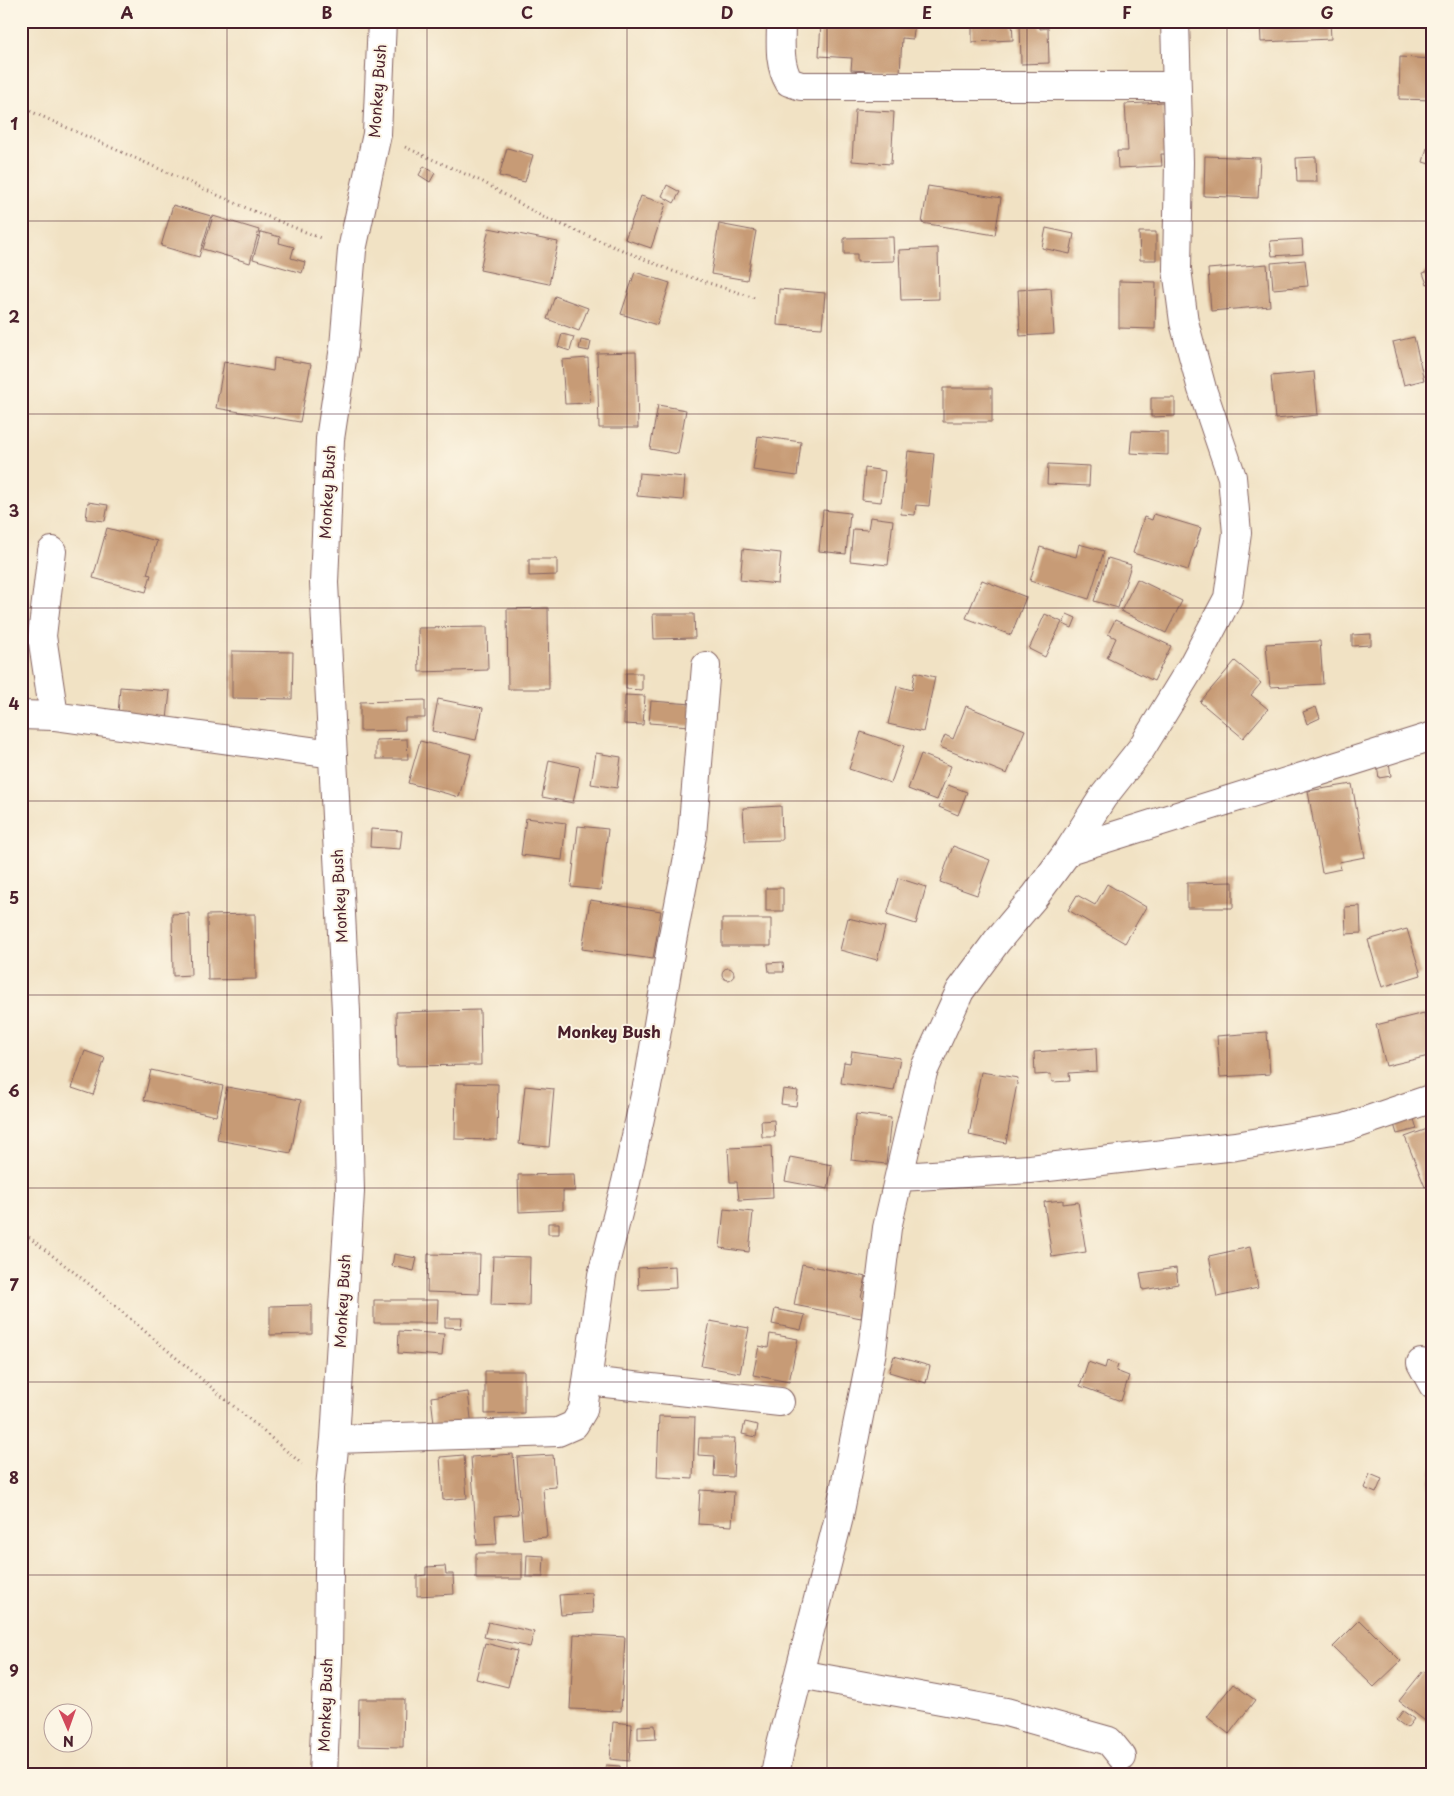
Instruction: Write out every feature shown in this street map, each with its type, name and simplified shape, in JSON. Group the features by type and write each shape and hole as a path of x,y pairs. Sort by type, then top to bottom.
{"street":[{"name":"Monkey Bush","path":"323,1775 328,1658 330,1487 335,1439 350,1192 346,1011 324,583 330,439 344,347 352,250 377,134 382,21"},
{"path":"782,21 781,60 783,72 789,82 801,86 1176,86"},
{"path":"775,1775 838,1521 872,1351 888,1228 923,1072 960,991 997,940 1035,896 1069,850 1103,797 1141,749 1192,666 1228,598 1237,533 1232,476 1202,389 1184,322 1177,269 1179,162 1175,21"},
{"path":"52,551 42,636 54,716"},
{"path":"335,1439 558,1432 574,1426 582,1410 602,1275 626,1182 650,1072 692,836 706,666"},
{"path":"21,715 54,716 333,754"},
{"path":"1069,850 1433,736"},
{"path":"900,1177 1030,1169 1236,1146 1345,1128 1433,1098"},
{"path":"587,1381 780,1402"},
{"path":"800,1674 1006,1712 1108,1741 1122,1757"}],"path":[{"path":"21,107 251,210 352,250"},
{"path":"377,134 483,182 543,217 675,272 755,298"},
{"path":"21,1231 89,1284 330,1487"}],"building":[{"path":"821,21 915,21 913,39 902,38 900,73 851,70 852,58 819,56"},
{"path":"972,21 1012,21 1013,40 972,42"},
{"path":"1020,21 1039,21 1040,29 1048,28 1049,63 1021,64"},
{"path":"1260,21 1330,21 1331,39 1261,42"},
{"path":"1400,57 1433,59 1433,100 1399,99"},
{"path":"1163,102 1166,154 1161,154 1162,166 1118,168 1117,151 1128,151 1125,104"},
{"path":"855,110 894,112 891,164 852,161"},
{"path":"507,148 533,155 525,182 499,176"},
{"path":"1427,148 1433,149 1433,165 1423,162"},
{"path":"1205,156 1260,158 1258,198 1204,196"},
{"path":"1316,157 1317,182 1297,182 1296,158"},
{"path":"424,166 435,173 430,182 419,175"},
{"path":"667,185 680,192 674,203 662,196"},
{"path":"928,186 1001,198 995,235 922,223"},
{"path":"641,196 666,204 651,248 625,239"},
{"path":"173,205 211,216 199,257 161,246"},
{"path":"213,216 259,230 250,263 203,249"},
{"path":"719,224 756,231 747,280 711,274"},
{"path":"489,228 558,242 549,284 480,270"},
{"path":"1046,228 1074,234 1070,254 1042,248"},
{"path":"261,232 280,237 279,243 294,247 291,258 305,262 302,273 253,259"},
{"path":"1139,232 1156,232 1156,260 1140,260"},
{"path":"893,237 894,261 857,262 857,254 844,254 844,238"},
{"path":"1302,239 1303,254 1272,256 1270,241"},
{"path":"938,248 939,299 901,300 899,250"},
{"path":"1305,260 1308,286 1273,289 1271,263"},
{"path":"1267,264 1270,306 1211,311 1208,269"},
{"path":"1433,270 1433,282 1427,284 1423,273"},
{"path":"635,272 670,283 657,325 621,314"},
{"path":"1119,281 1156,282 1155,329 1119,328"},
{"path":"1051,288 1054,334 1020,336 1018,290"},
{"path":"779,289 825,293 822,328 777,325"},
{"path":"555,296 588,308 579,331 547,319"},
{"path":"562,334 574,337 570,351 558,347"},
{"path":"1414,337 1424,380 1404,385 1393,342"},
{"path":"581,340 591,342 589,351 579,349"},
{"path":"636,352 638,428 599,428 597,353"},
{"path":"274,358 311,364 300,422 216,408 224,362 273,371"},
{"path":"588,358 590,403 565,404 562,360"},
{"path":"1314,372 1318,415 1275,419 1271,376"},
{"path":"943,388 992,388 992,422 943,422"},
{"path":"1151,398 1175,398 1175,416 1151,417"},
{"path":"658,405 686,410 678,454 650,449"},
{"path":"1132,431 1168,432 1168,455 1130,453"},
{"path":"758,436 801,442 797,476 753,470"},
{"path":"908,451 934,454 929,506 916,505 915,515 901,514"},
{"path":"1048,464 1090,466 1089,486 1047,484"},
{"path":"865,468 885,471 881,502 862,500"},
{"path":"639,473 685,477 683,500 637,496"},
{"path":"88,502 108,505 105,521 86,519"},
{"path":"823,510 850,513 846,554 819,551"},
{"path":"1154,514 1201,528 1188,570 1133,553 1144,517 1152,520"},
{"path":"870,517 893,520 888,565 850,561 853,529 868,530"},
{"path":"107,528 157,541 147,574 151,575 146,592 93,578"},
{"path":"1079,544 1104,551 1089,599 1030,581 1040,547 1076,557"},
{"path":"743,549 781,553 778,584 740,580"},
{"path":"1108,558 1131,565 1118,608 1094,601"},
{"path":"529,559 557,559 557,575 529,576"},
{"path":"1137,579 1182,601 1166,633 1121,611"},
{"path":"982,580 1026,597 1011,635 966,618"},
{"path":"548,608 549,689 508,689 507,609"},
{"path":"653,614 694,614 695,638 654,639"},
{"path":"1045,614 1062,622 1045,657 1029,649"},
{"path":"1067,614 1076,618 1072,628 1063,624"},
{"path":"1115,620 1171,646 1154,681 1107,658 1116,638 1108,634"},
{"path":"487,627 488,670 419,672 418,628"},
{"path":"1371,634 1371,645 1352,646 1352,635"},
{"path":"1320,641 1323,684 1270,687 1266,644"},
{"path":"232,651 293,652 292,699 232,698"},
{"path":"1235,661 1261,683 1251,695 1268,709 1243,738 1200,702"},
{"path":"915,672 935,677 923,732 888,724 897,686 912,690"},
{"path":"626,673 642,673 642,690 626,689"},
{"path":"120,687 170,691 167,720 118,715"},
{"path":"625,695 645,696 643,725 624,724"},
{"path":"438,699 483,708 476,740 432,731"},
{"path":"425,700 425,718 405,718 405,730 360,731 360,702"},
{"path":"651,701 692,704 690,726 649,723"},
{"path":"966,706 1025,730 1007,774 940,747 945,735 953,739"},
{"path":"1316,707 1320,718 1307,724 1303,712"},
{"path":"861,732 904,746 891,783 849,769"},
{"path":"407,739 408,759 376,759 376,740"},
{"path":"420,741 471,754 459,797 408,783"},
{"path":"596,753 621,757 617,788 591,784"},
{"path":"921,754 951,766 937,800 908,789"},
{"path":"549,760 580,767 573,803 542,797"},
{"path":"1389,762 1391,776 1379,778 1377,765"},
{"path":"1352,784 1365,857 1339,862 1341,869 1322,873 1308,791"},
{"path":"948,785 967,792 958,815 939,807"},
{"path":"781,806 782,840 745,841 743,808"},
{"path":"526,818 566,823 562,860 521,855"},
{"path":"578,826 608,829 601,890 571,887"},
{"path":"371,829 402,831 400,849 370,847"},
{"path":"953,846 990,860 977,895 940,882"},
{"path":"898,878 926,887 916,924 887,915"},
{"path":"1233,882 1233,908 1187,908 1187,883"},
{"path":"1107,884 1146,907 1125,943 1068,910 1077,895 1095,905"},
{"path":"766,888 783,888 783,911 766,911"},
{"path":"590,900 661,911 653,959 582,949"},
{"path":"1360,906 1361,933 1346,934 1345,907"},
{"path":"189,913 191,975 173,976 172,914"},
{"path":"255,914 256,979 208,980 207,915"},
{"path":"848,918 885,927 877,960 840,950"},
{"path":"722,919 771,919 771,946 722,946"},
{"path":"1407,929 1421,975 1382,987 1368,940"},
{"path":"783,962 784,972 769,972 768,963"},
{"path":"726,968 730,968 734,974 730,980 726,980 722,976 722,972"},
{"path":"480,1010 481,1065 397,1066 396,1012"},
{"path":"1424,1013 1433,1055 1386,1066 1376,1025"},
{"path":"1267,1032 1270,1074 1220,1077 1217,1036"},
{"path":"1096,1048 1097,1071 1069,1073 1070,1081 1052,1082 1051,1074 1035,1075 1034,1052"},
{"path":"85,1051 105,1058 93,1095 72,1088"},
{"path":"852,1051 900,1058 894,1091 841,1083 844,1062 850,1063"},
{"path":"151,1070 223,1086 216,1116 144,1100"},
{"path":"981,1072 1018,1078 1006,1143 969,1135"},
{"path":"456,1083 498,1084 497,1140 455,1139"},
{"path":"525,1086 554,1089 549,1147 519,1144"},
{"path":"227,1087 301,1100 291,1153 217,1140"},
{"path":"783,1089 798,1091 796,1106 781,1104"},
{"path":"856,1114 891,1118 886,1164 851,1160"},
{"path":"1413,1116 1417,1129 1397,1134 1393,1121"},
{"path":"774,1120 775,1137 762,1137 761,1121"},
{"path":"1433,1127 1433,1184 1425,1187 1405,1137"},
{"path":"771,1146 773,1198 739,1200 737,1182 730,1182 728,1148"},
{"path":"790,1157 832,1165 828,1189 785,1181"},
{"path":"574,1174 575,1191 563,1191 563,1210 519,1212 518,1175"},
{"path":"1063,1200 1063,1204 1078,1202 1086,1252 1052,1257 1044,1202"},
{"path":"724,1209 753,1212 749,1252 720,1248"},
{"path":"548,1223 559,1223 559,1234 548,1234"},
{"path":"1250,1247 1258,1288 1217,1297 1209,1256"},
{"path":"394,1254 417,1258 414,1271 392,1266"},
{"path":"428,1254 480,1255 479,1294 427,1292"},
{"path":"493,1256 530,1257 529,1306 491,1305"},
{"path":"802,1264 866,1277 861,1298 865,1299 861,1318 794,1305"},
{"path":"675,1266 676,1288 639,1290 638,1268"},
{"path":"1176,1268 1178,1284 1143,1290 1140,1273"},
{"path":"374,1300 438,1300 437,1323 374,1323"},
{"path":"312,1305 312,1334 270,1335 270,1306"},
{"path":"775,1309 805,1315 801,1330 772,1324"},
{"path":"445,1318 462,1318 461,1328 445,1327"},
{"path":"710,1321 749,1328 740,1373 701,1366"},
{"path":"399,1331 444,1334 442,1356 398,1353"},
{"path":"770,1334 798,1339 789,1382 753,1375 759,1346 768,1348"},
{"path":"894,1356 930,1366 926,1383 889,1372"},
{"path":"1107,1361 1118,1365 1116,1371 1129,1376 1121,1401 1080,1386 1088,1362 1105,1368"},
{"path":"485,1371 524,1371 524,1413 485,1414"},
{"path":"468,1392 472,1427 435,1432 431,1397"},
{"path":"659,1416 695,1417 693,1479 657,1477"},
{"path":"745,1422 758,1425 756,1437 742,1434"},
{"path":"699,1438 735,1438 733,1477 714,1476 715,1456 698,1455"},
{"path":"513,1454 518,1514 495,1516 497,1544 477,1545 471,1457"},
{"path":"464,1455 467,1498 443,1500 440,1457"},
{"path":"553,1455 556,1487 543,1488 547,1537 523,1539 517,1457"},
{"path":"1433,1468 1433,1489 1429,1488"},
{"path":"1370,1474 1382,1479 1376,1493 1364,1488"},
{"path":"700,1490 734,1492 732,1526 698,1524"},
{"path":"476,1553 522,1553 522,1579 476,1579"},
{"path":"527,1555 544,1556 543,1577 526,1577"},
{"path":"445,1566 446,1574 453,1574 454,1594 417,1596 417,1576 426,1575 426,1567"},
{"path":"592,1593 593,1613 561,1615 559,1595"},
{"path":"1360,1620 1401,1661 1374,1687 1333,1647"},
{"path":"488,1622 534,1632 530,1647 484,1637"},
{"path":"574,1634 625,1637 621,1711 570,1709"},
{"path":"485,1643 517,1651 508,1687 476,1679"},
{"path":"1423,1671 1433,1678 1433,1727 1399,1701"},
{"path":"1233,1684 1255,1700 1229,1734 1207,1717"},
{"path":"359,1699 404,1699 403,1747 358,1746"},
{"path":"1403,1711 1414,1719 1407,1728 1396,1720"},
{"path":"613,1722 632,1724 629,1761 610,1759"},
{"path":"655,1725 656,1739 638,1740 638,1726"},
{"path":"606,1765 620,1766 620,1775 605,1775"}],"district":[{"name":"Monkey Bush","path":"609,1032"}]}
